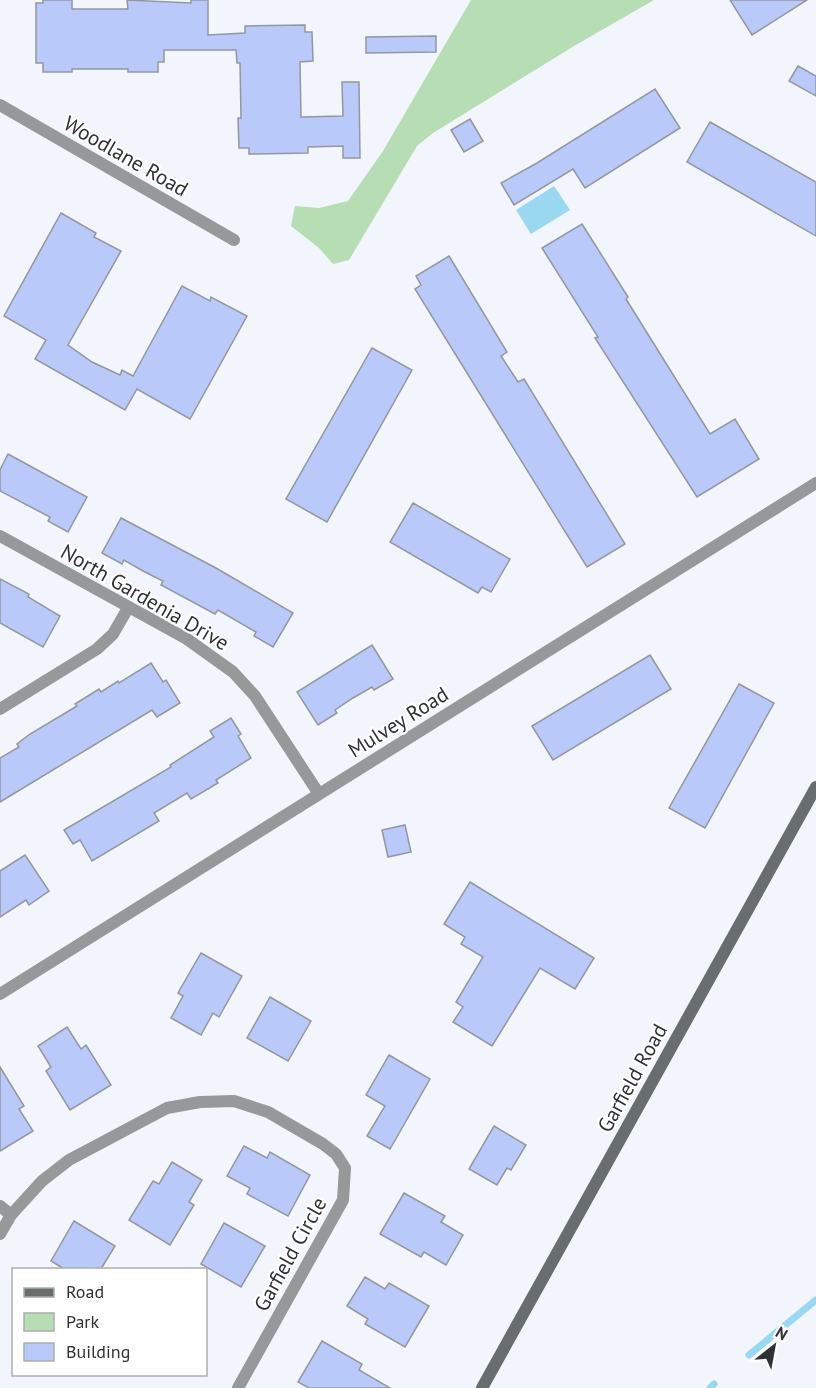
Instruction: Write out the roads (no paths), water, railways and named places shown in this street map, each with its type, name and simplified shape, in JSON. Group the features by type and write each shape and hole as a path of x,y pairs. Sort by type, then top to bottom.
{"main road":[{"name":"Garfield Road","path":"482,1388 816,787"}],"street":[{"name":"Woodlane Road","path":"0,105 234,240"},
{"name":"Mulvey Road","path":"0,994 816,483"},
{"name":"North Gardenia Drive","path":"0,536 187,639 233,672 255,696 319,794"},
{"path":"0,709 97,650 113,634 128,608"},
{"name":"Garfield Circle","path":"0,1234 10,1215 42,1182 69,1160 166,1108 200,1102 234,1101 268,1112 323,1144 336,1154 345,1168 343,1200 243,1386"},
{"path":"0,1206 10,1215"}],"water":[{"path":"554,186 570,210 531,234 516,210"}],"waterway":[{"path":"749,1355 816,1300"},
{"path":"710,1388 714,1384"}]}
